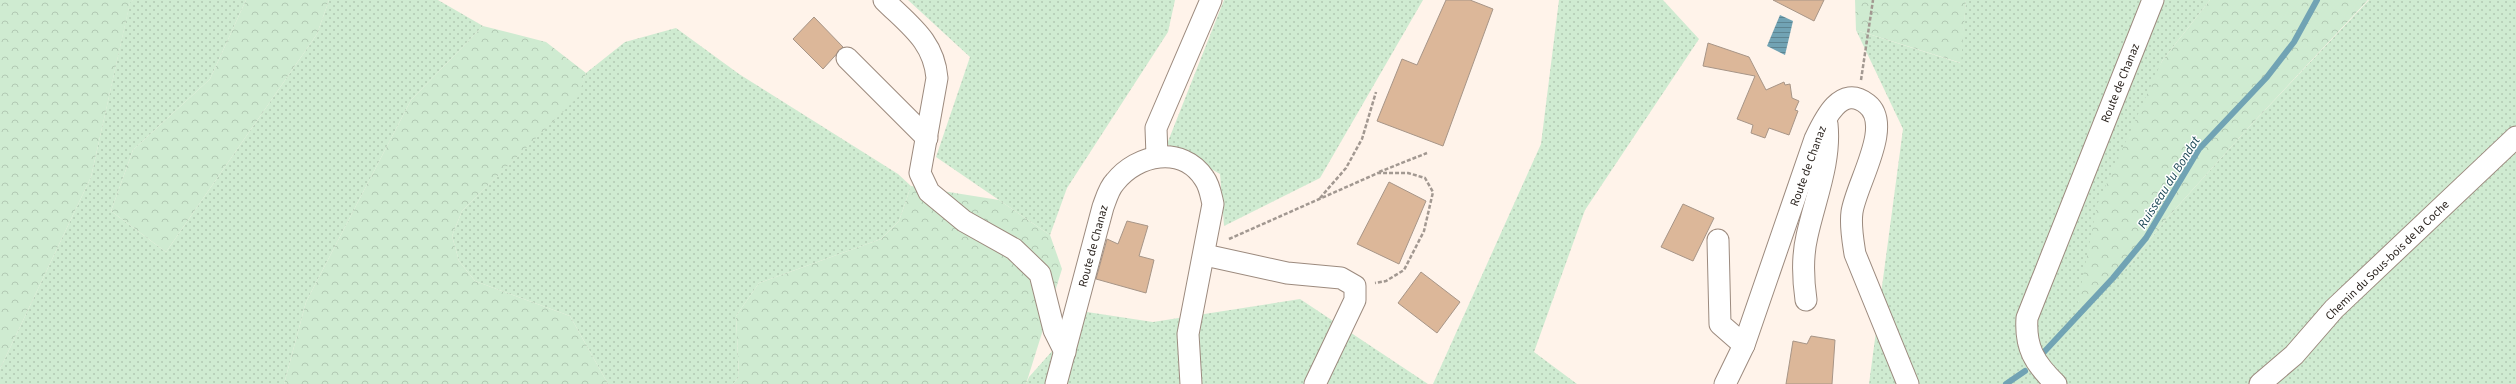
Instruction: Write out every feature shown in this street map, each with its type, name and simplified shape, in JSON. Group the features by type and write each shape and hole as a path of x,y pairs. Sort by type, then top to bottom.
{"street":[{"path":"884,0 929,46 936,62 937,78 920,173 929,192 964,221 1014,249 1040,274 1054,330 1065,352"},
{"path":"1156,156 1156,128 1211,0"},
{"name":"Route de Chanaz","path":"2056,384 2032,356 2026,338 2027,318 2153,0"},
{"path":"847,58 927,138"},
{"name":"Route de Chanaz","path":"1725,384 1744,345 1815,140 1826,117 1835,105 1846,98 1858,98"},
{"path":"1858,98 1868,105 1876,114 1878,131 1852,213 1855,254 1908,384"},
{"path":"1806,300 1802,275 1806,238 1829,141 1826,117"},
{"name":"Chemin du Sous-bois de la Coche","path":"2260,384 2294,354 2334,309 2516,137"},
{"name":"Route de Chanaz","path":"1056,384 1097,225 1114,183 1126,171 1142,161 1156,156 1172,157 1185,162 1204,178 1213,204 1206,252 1188,334 1191,384"},
{"path":"1718,240 1720,324 1744,345"},
{"path":"1206,252 1287,273 1341,278 1355,286 1355,300 1315,384"}],"path":[{"path":"1858,98 1873,0"},
{"path":"1319,199 1346,168 1362,139 1376,92"},
{"path":"1206,252 1319,199 1427,153"},
{"path":"1355,286 1386,281 1404,270 1424,230 1430,209 1433,192 1425,178 1408,173 1378,173"}],"green space":[{"path":"0,0 133,0 130,3 91,177 0,369"},
{"path":"133,0 246,0 210,79 133,150 111,211 166,252 317,34 329,0 438,0 483,26 411,100 306,302 284,384 0,384 0,369 91,177 130,2"},
{"path":"246,0 329,0 317,34 166,252 111,211 133,150 210,79"},
{"path":"908,0 1175,0 1168,32 1067,188 1050,235 936,157 970,57"},
{"path":"1224,0 1423,0 1320,178 1224,226 1220,174 1167,144"},
{"path":"1559,0 1663,0 1699,39 1585,210 1534,352 1577,384 1433,384 1541,144"},
{"path":"1855,0 1966,0 1961,63 1856,30"},
{"path":"1966,0 2210,0 2162,61 2077,311 2128,267 2168,217 2249,127 2369,0 2516,0 2516,384 1869,384 1903,129 1856,30 1960,63"},
{"path":"2210,0 2368,0 2249,127 2168,217 2128,267 2076,312 2097,205 2162,61"},
{"path":"483,26 546,42 586,73 578,97 462,211 452,236 459,261 475,281 570,316 608,384 284,384 306,302 411,100"},
{"path":"676,28 739,74 898,174 911,186 899,221 881,239 759,283 736,316 739,377 733,384 608,384 570,316 475,281 459,261 452,236 462,211 577,97 586,73 625,42"},
{"path":"911,186 999,200 1050,235 1062,269 1026,384 733,384 739,377 736,316 759,283 881,239 899,221"},
{"path":"1300,299 1428,384 1026,384 1029,377 1087,312 1153,322"}],"water":[{"path":"1780,15 1793,21 1785,55 1767,46"}],"building":[{"path":"1446,0 1470,0 1493,9 1443,146 1377,121 1402,59 1417,65"},
{"path":"1773,0 1824,0 1814,21"},
{"path":"814,17 843,47 823,69 793,39"},
{"path":"1708,43 1749,57 1766,90 1784,82 1785,85 1790,84 1792,98 1799,101 1795,110 1798,111 1789,135 1769,128 1765,138 1751,133 1753,125 1737,119 1755,76 1703,66"},
{"path":"1389,182 1426,201 1399,264 1357,244"},
{"path":"1683,204 1714,218 1693,261 1661,247"},
{"path":"1127,221 1148,226 1139,256 1154,260 1146,293 1096,279 1107,239 1118,244"},
{"path":"1421,272 1460,302 1437,333 1398,303"},
{"path":"1811,336 1835,340 1832,384 1786,384 1793,341 1807,344"}],"waterway":[{"name":"Ruisseau du Bondat","path":"2044,352 2113,278 2146,238 2199,149 2267,77 2294,42 2317,0"},
{"name":"Ruisseau du Bondat","path":"2006,384 2025,371"}]}
